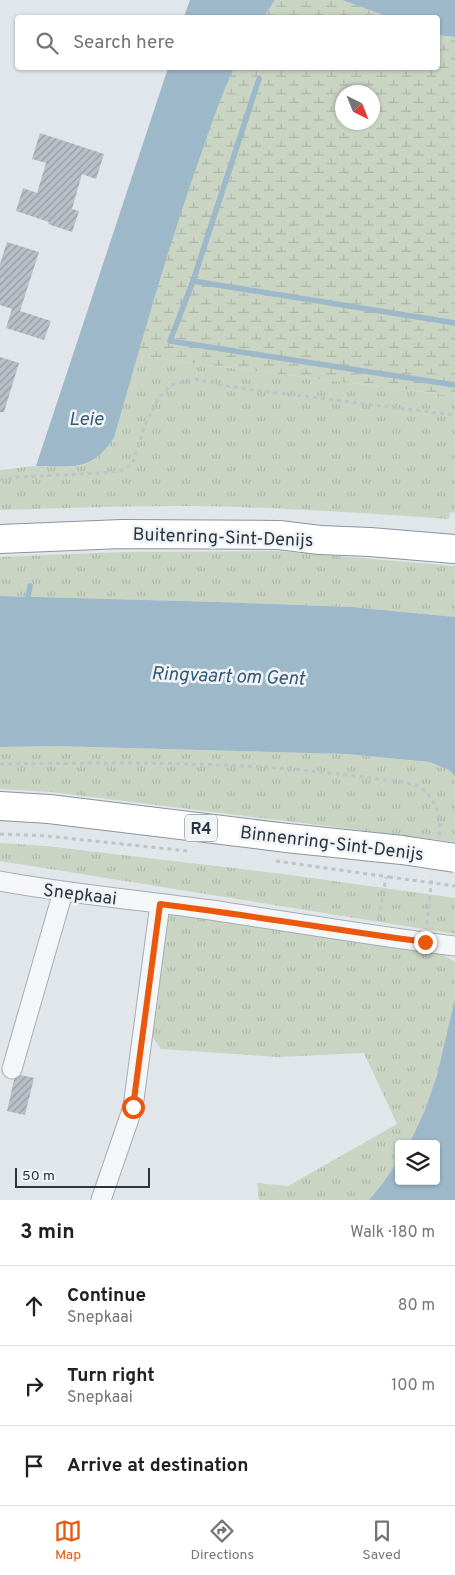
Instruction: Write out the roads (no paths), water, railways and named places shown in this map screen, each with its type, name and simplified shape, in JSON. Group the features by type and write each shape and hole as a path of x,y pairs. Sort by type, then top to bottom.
{"highway":[{"name":"Buitenring-Sint-Denijs","path":"0,539 122,534 279,535 320,540 451,549"},
{"name":"Binnenring-Sint-Denijs","path":"0,806 50,809 442,856"}],"street":[{"name":"Snepkaai","path":"0,881 63,892 210,910 273,921 455,946"},
{"path":"12,1069 63,892"},
{"path":"101,1200 133,1107 160,904"}],"water":[{"path":"190,0 275,0 265,15 185,15"},
{"path":"342,0 455,0 455,37 440,35 440,15 383,15"},
{"name":"Leie","path":"167,70 233,70 183,207 114,438 97,457 89,462 71,466 36,466"},
{"name":"Ringvaart om Gent","path":"0,596 352,607 455,617 455,776 449,770 430,762 346,754 53,746 0,747"},
{"path":"455,999 455,1200 369,1200 395,1165 395,1185 440,1185 440,1140 411,1140 425,1110 437,1075"}],"waterway":[{"path":"259,79 193,281 455,323"},
{"path":"193,281 170,341 455,385"},
{"path":"28,596 30,586"}]}
